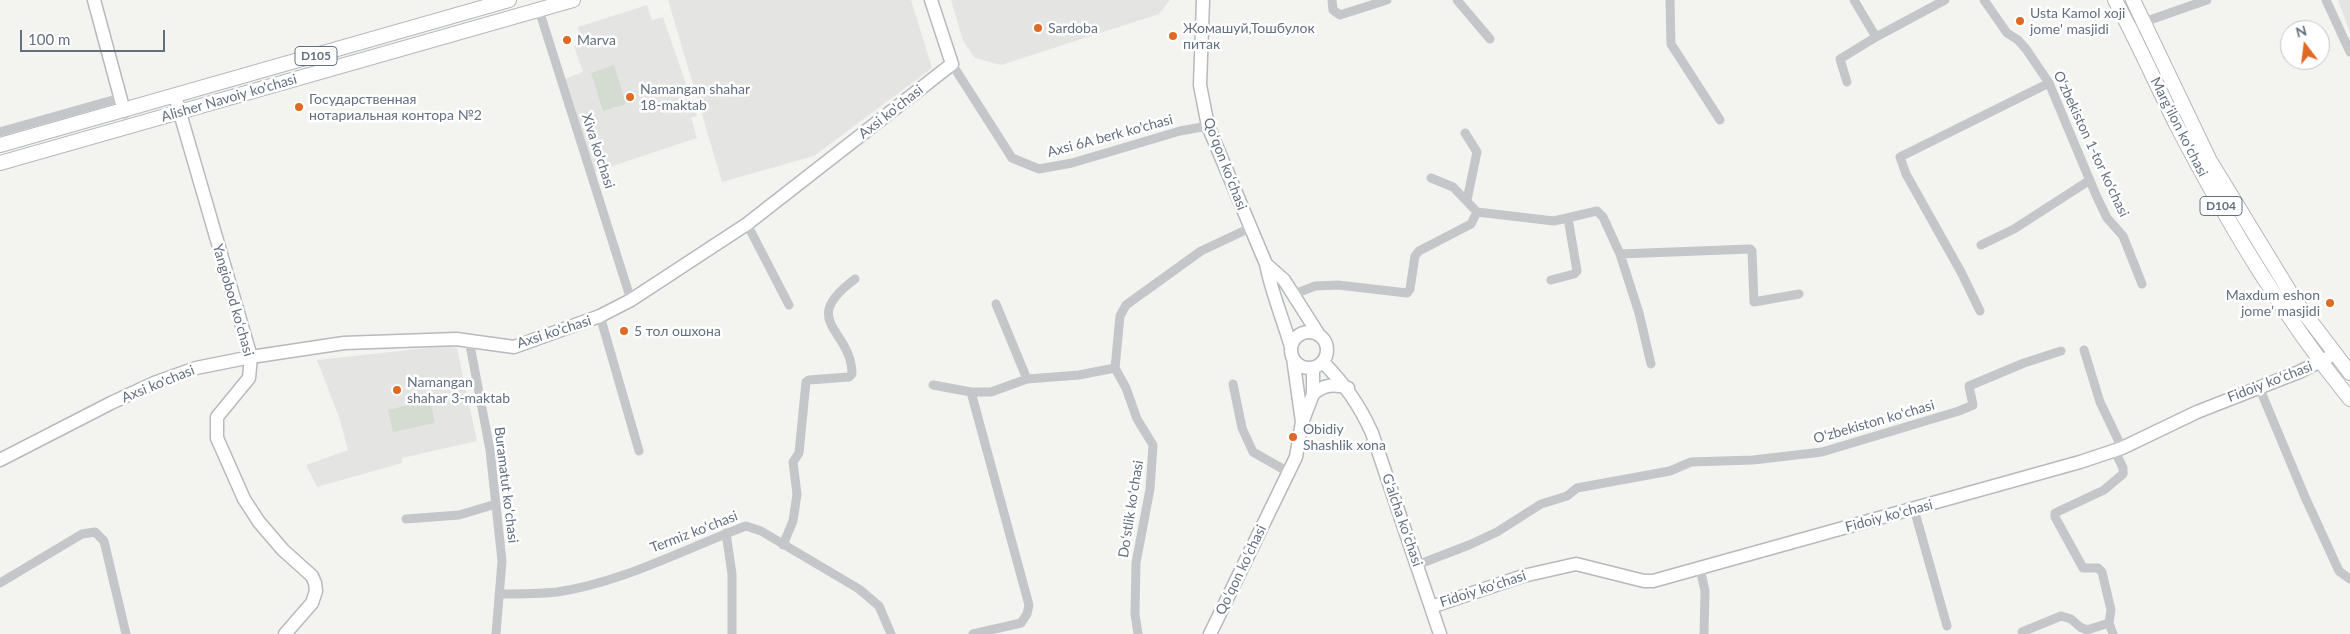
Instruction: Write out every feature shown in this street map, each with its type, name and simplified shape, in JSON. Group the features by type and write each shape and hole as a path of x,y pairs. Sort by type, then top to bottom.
{"main road":[{"name":"Alisher Navoiy ko'chasi","path":"0,145 124,111 478,4 509,0"},
{"name":"Alisher Navoiy ko'chasi","path":"0,163 573,0"},
{"name":"Margʻilon koʻchasi","path":"2115,0 2207,182 2249,254 2320,362 2350,398"},
{"name":"Margʻilon koʻchasi","path":"2133,0 2210,160 2296,302 2350,373"}],"street":[{"path":"94,0 124,111"},
{"path":"931,0 952,64"},
{"name":"Qoʻqon koʻchasi","path":"1203,0 1200,85 1208,126 1266,264 1292,352 1302,422"},
{"path":"1332,0 1334,10 1340,15 1387,0"},
{"path":"1457,0 1490,39"},
{"path":"1670,0 1670,44 1720,120"},
{"path":"1854,0 1876,37"},
{"path":"1847,82 1840,59 1876,37 1945,0"},
{"name":"O‘zbekiston 1-tor ko‘chasi","path":"1984,0 2007,33 2026,48 2048,83 2107,218 2123,236 2142,284"},
{"path":"2131,30 2144,22 2207,0"},
{"path":"2326,0 2350,52"},
{"name":"Xiva ko'chasi","path":"539,10 631,300"},
{"name":"Axsi 6А berk ko'chasi","path":"952,64 1012,158 1039,169 1072,163 1180,131 1208,126"},
{"name":"Axsi ko'chasi","path":"0,460 103,406 154,383 196,368 251,357 344,343 469,340 514,347 600,316 631,300 747,224 952,64"},
{"path":"1980,311 1961,272 1906,174 1900,157 2048,83"},
{"name":"Yangiobod koʻchasi","path":"174,96 251,357 249,378 217,417 215,428 217,438 244,499 259,522 283,550 312,576 315,584 316,591 312,603 285,634"},
{"path":"0,132 120,98"},
{"path":"1465,133 1477,152 1467,200"},
{"path":"1431,178 1453,187 1477,212 1554,221 1597,211 1603,217 1620,254 1639,313 1652,364"},
{"path":"1982,245 2014,229 2090,180"},
{"path":"1292,295 1315,286 1338,285 1407,293 1410,289 1415,256 1419,251 1471,224 1477,212"},
{"path":"1551,280 1574,274 1577,271 1568,218"},
{"path":"747,224 789,306"},
{"path":"933,385 971,392 991,392 1027,378 1079,375 1115,368 1120,316 1126,306 1201,251 1250,228"},
{"path":"1620,254 1750,248 1752,251 1754,302 1799,294"},
{"name":"Qoʻqon koʻchasi","path":"1266,264 1284,280 1319,335"},
{"path":"783,545 793,521 797,494 793,462 799,453 806,382 852,374 845,348 830,323 829,312 832,301 837,293 855,280"},
{"path":"996,304 1027,378"},
{"path":"600,316 639,451"},
{"path":"1308,332 1319,335 1326,344 1327,350 1318,365 1301,366 1292,352 1293,341 1302,333 1308,332"},
{"name":"Buramatut koʻchasi","path":"469,340 490,450 502,561 496,634"},
{"path":"2084,350 2100,402 2119,449 2123,474 2104,490 2055,513 2055,518 2083,568 2098,568 2102,572 2111,610 2109,623 2113,634"},
{"name":"Oʻzbekiston koʻchasi","path":"1417,565 1496,532 1541,504 1568,496 1576,488 1602,481 1670,471 1691,462 1753,460 1822,452 1960,411 1973,405 1969,386 2024,363 2061,351"},
{"name":"Fidoiy koʻchasi","path":"1431,607 1523,576 1562,566 1576,564 1644,581 1700,568 2119,449 2197,412 2320,362 2334,354"},
{"name":"Qoʻqon koʻchasi","path":"1210,634 1290,473 1296,457 1302,422 1313,394 1318,365"},
{"name":"Gʻalcha koʻchasi","path":"1318,365 1348,388 1362,410 1372,433 1440,634"},
{"name":"Doʻstlik koʻchasi","path":"1115,368 1126,388 1137,419 1153,445 1150,489 1136,563 1135,614 1138,634"},
{"path":"1233,384 1242,428 1253,452 1290,473"},
{"path":"1313,394 1326,386 1337,385 1348,388"},
{"path":"2259,387 2305,498 2339,570 2350,579"},
{"path":"971,392 1029,600 1027,614 1021,623 973,634"},
{"path":"406,519 460,514 496,504"},
{"path":"1914,508 1947,626"},
{"name":"Termiz koʻchasi","path":"500,594 558,592 594,583 686,551 726,533 746,526 754,526 859,589 879,606 891,634"},
{"path":"0,582 82,534 95,532 104,541 126,634"},
{"path":"726,533 732,574 732,634"},
{"path":"1700,568 1705,591 1704,634"},
{"path":"2022,632 2061,616 2072,619 2080,627 2087,630 2109,623"}],"shaded area":[{"path":"668,0 911,0 932,68 814,156 722,182"},
{"name":"Sardoba","path":"951,0 1170,0 1159,14 1001,65 975,58 963,41"},
{"path":"2338,0 2350,0 2350,33"},
{"name":"Namangan shahar 18-maktab","path":"647,5 652,20 663,17 697,116 691,118 697,138 595,172 564,79 583,72 574,46 582,43 578,27"},
{"path":"614,65 626,104 603,111 591,73"},
{"name":"Namangan shahar 3-maktab","path":"445,346 457,348 477,441 402,458 402,463 317,487 306,465 348,450 340,420 317,360"},
{"path":"430,400 435,423 393,432 388,410"}],"place":[{"name":"Usta Kamol xoji jome' masjidi","path":"2020,21"},
{"name":"Sardoba","path":"1038,28"},
{"name":"Жомашуй,Тошбулок питак","path":"1173,36"},
{"name":"Marva","path":"567,40"},
{"name":"Namangan shahar 18-maktab","path":"630,97"},
{"name":"Государственная нотариальная контора №2","path":"299,107"},
{"name":"Maxdum eshon jome’ masjidi","path":"2330,303"},
{"name":"5 тол ошхона","path":"624,331"},
{"name":"Namangan shahar 3-maktab","path":"397,390"},
{"name":"Obidiy Shashlik xona","path":"1293,437"}]}
